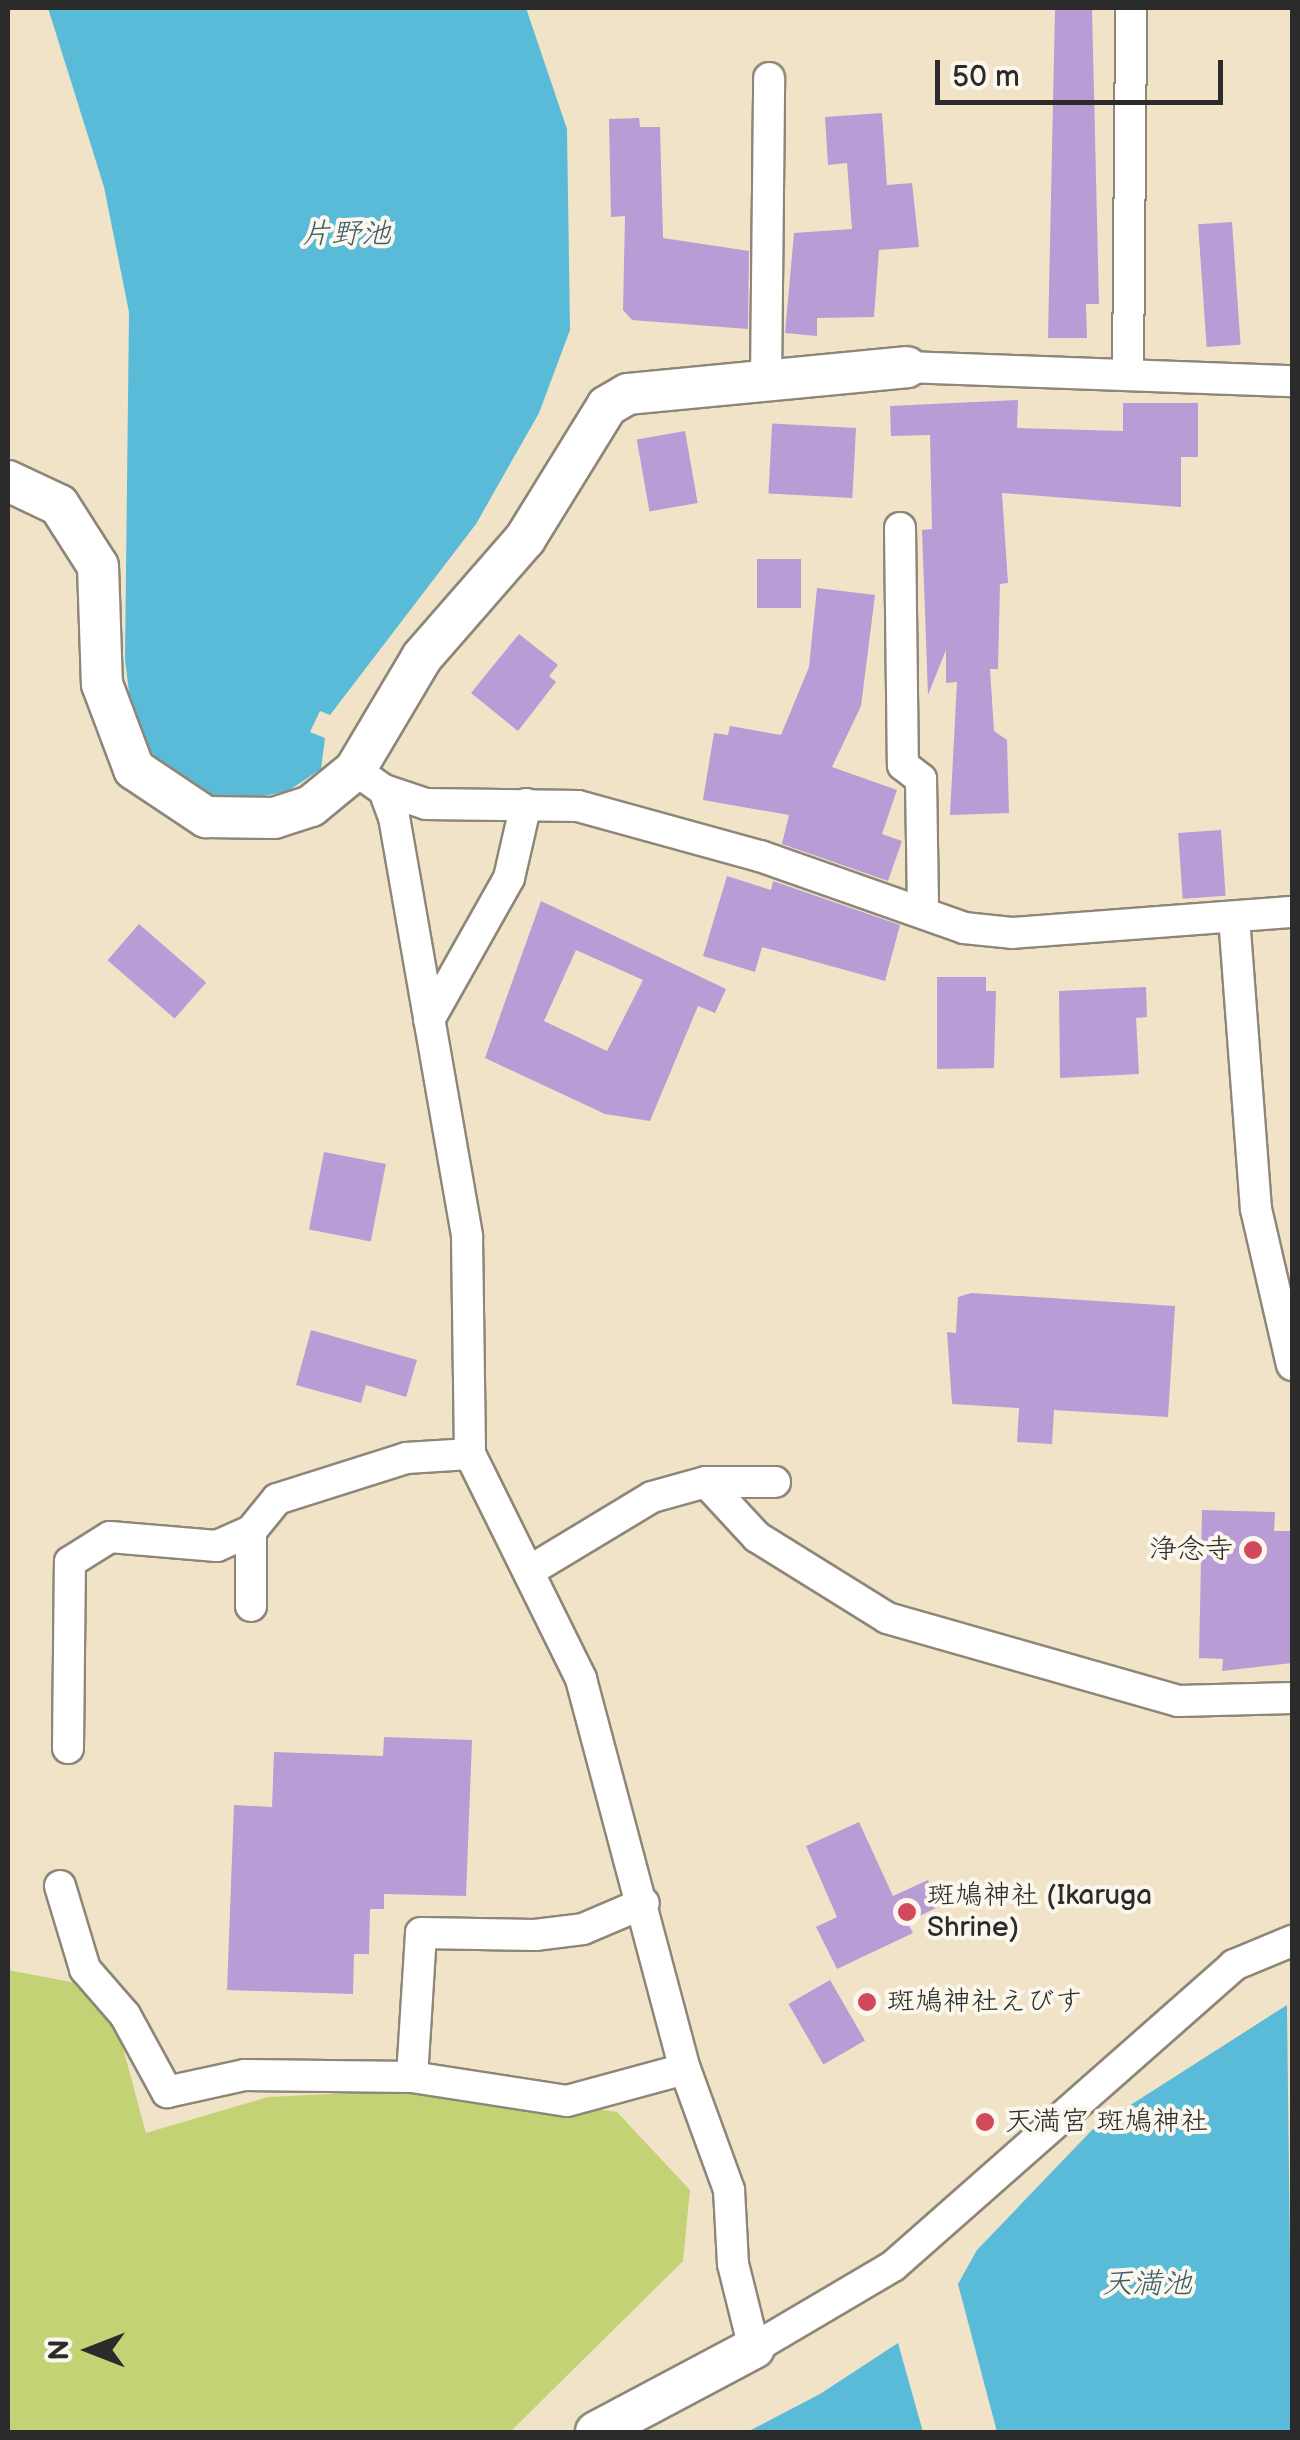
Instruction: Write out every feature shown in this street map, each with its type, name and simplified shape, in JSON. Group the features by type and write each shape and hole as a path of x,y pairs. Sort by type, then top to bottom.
{"street":[{"path":"1128,372 1131,8"},
{"path":"766,380 770,78"},
{"path":"754,2348 732,2264 729,2190 685,2069 644,1903 581,1679 531,1570 495,1518 470,1454 471,1277 429,1020 370,780 422,657 525,539 607,406 628,394 907,367 1128,372 1292,381"},
{"path":"8,481 30,487 78,524 98,566 102,684 114,728 134,769 164,796 206,816 274,818 370,780 426,804 526,804 650,825 922,913 1012,933 1292,912"},
{"path":"900,528 903,765 921,779 922,913"},
{"path":"429,1020 509,878 526,804"},
{"path":"1234,918 1256,1208 1292,1365"},
{"path":"68,1748 70,1562 110,1538 217,1546 252,1531 278,1499 406,1458 470,1454"},
{"path":"531,1570 652,1497 706,1482 775,1482"},
{"path":"706,1482 757,1537 887,1618 1178,1701 1292,1698"},
{"path":"251,1606 252,1531"},
{"path":"60,1886 85,1969 125,2014 167,2092 245,2076 412,2076 567,2101 685,2069"},
{"path":"412,2076 421,1932 582,1929 644,1903"},
{"path":"596,2432 754,2348 893,2266 1234,1965 1292,1941"}],"green space":[{"path":"8,1970 107,1989 146,2133 268,2097 454,2088 617,2112 690,2190 683,2261 510,2432 8,2432"}],"water":[{"name":"片野池","path":"48,8 526,8 567,129 570,330 539,413 476,524 330,715 320,711 310,732 325,738 321,769 288,791 230,803 187,790 134,734 125,659 129,312 104,187"},
{"name":"天満池","path":"1287,2005 1292,2432 997,2432 958,2284 977,2250 1093,2129"},
{"path":"898,2343 923,2432 747,2432 820,2394"}],"building":[{"path":"1055,8 1092,8 1099,304 1086,304 1087,338 1048,338"},
{"path":"882,113 887,185 912,183 919,247 879,250 874,317 817,318 817,336 785,333 794,233 852,229 847,163 828,165 825,117"},
{"path":"639,118 640,127 660,127 663,238 749,251 748,329 632,320 623,310 625,216 611,217 609,119"},
{"path":"1232,222 1241,345 1207,347 1198,224"},
{"path":"1018,400 1017,428 1123,431 1123,403 1198,403 1198,457 1181,457 1181,507 1002,493 1008,583 1000,584 998,669 990,669 994,731 1007,740 1009,813 950,815 957,682 946,683 946,650 928,695 922,530 932,529 930,435 891,436 890,406"},
{"path":"772,424 856,428 852,498 768,494"},
{"path":"685,431 698,503 649,511 637,440"},
{"path":"757,559 801,559 801,608 757,608"},
{"path":"817,588 875,595 861,706 832,767 897,790 882,834 902,841 888,881 782,844 789,815 703,800 714,733 728,735 730,726 781,735 809,667"},
{"path":"519,634 558,665 549,676 556,682 518,731 471,693"},
{"path":"1221,830 1226,896 1183,899 1178,833"},
{"path":"727,876 771,890 773,881 900,925 885,981 762,947 755,972 703,956"},
{"path":"541,901 726,989 715,1013 698,1006 650,1121 605,1114 485,1058","holes":["576,950 643,980 607,1051 544,1021"]},
{"path":"139,924 206,982 175,1019 108,960"},
{"path":"937,977 986,977 986,991 996,991 994,1068 937,1069"},
{"path":"1146,987 1147,1017 1136,1018 1139,1074 1060,1078 1059,991"},
{"path":"324,1152 386,1164 371,1242 309,1230"},
{"path":"971,1293 1175,1306 1168,1417 1054,1410 1052,1444 1017,1442 1019,1408 952,1404 947,1332 956,1333 958,1297"},
{"path":"311,1330 417,1360 406,1397 366,1385 361,1403 296,1385"},
{"path":"1202,1510 1275,1512 1274,1531 1291,1531 1292,1663 1222,1671 1223,1659 1199,1658"},
{"path":"384,1737 472,1740 466,1896 384,1894 384,1909 370,1909 369,1954 354,1954 353,1994 227,1990 234,1805 272,1807 274,1752 383,1756"},
{"path":"859,1822 893,1896 928,1880 940,1906 907,1922 913,1933 837,1969 816,1927 837,1917 806,1846"},
{"path":"830,1980 865,2041 823,2065 788,2004"}],"place":[{"name":"浄念寺","path":"1253,1550"},
{"name":"斑鳩神社 (Ikaruga Shrine)","path":"907,1912"},
{"name":"斑鳩神社えびす","path":"867,2002"},
{"name":"天満宮 斑鳩神社","path":"985,2122"}]}
